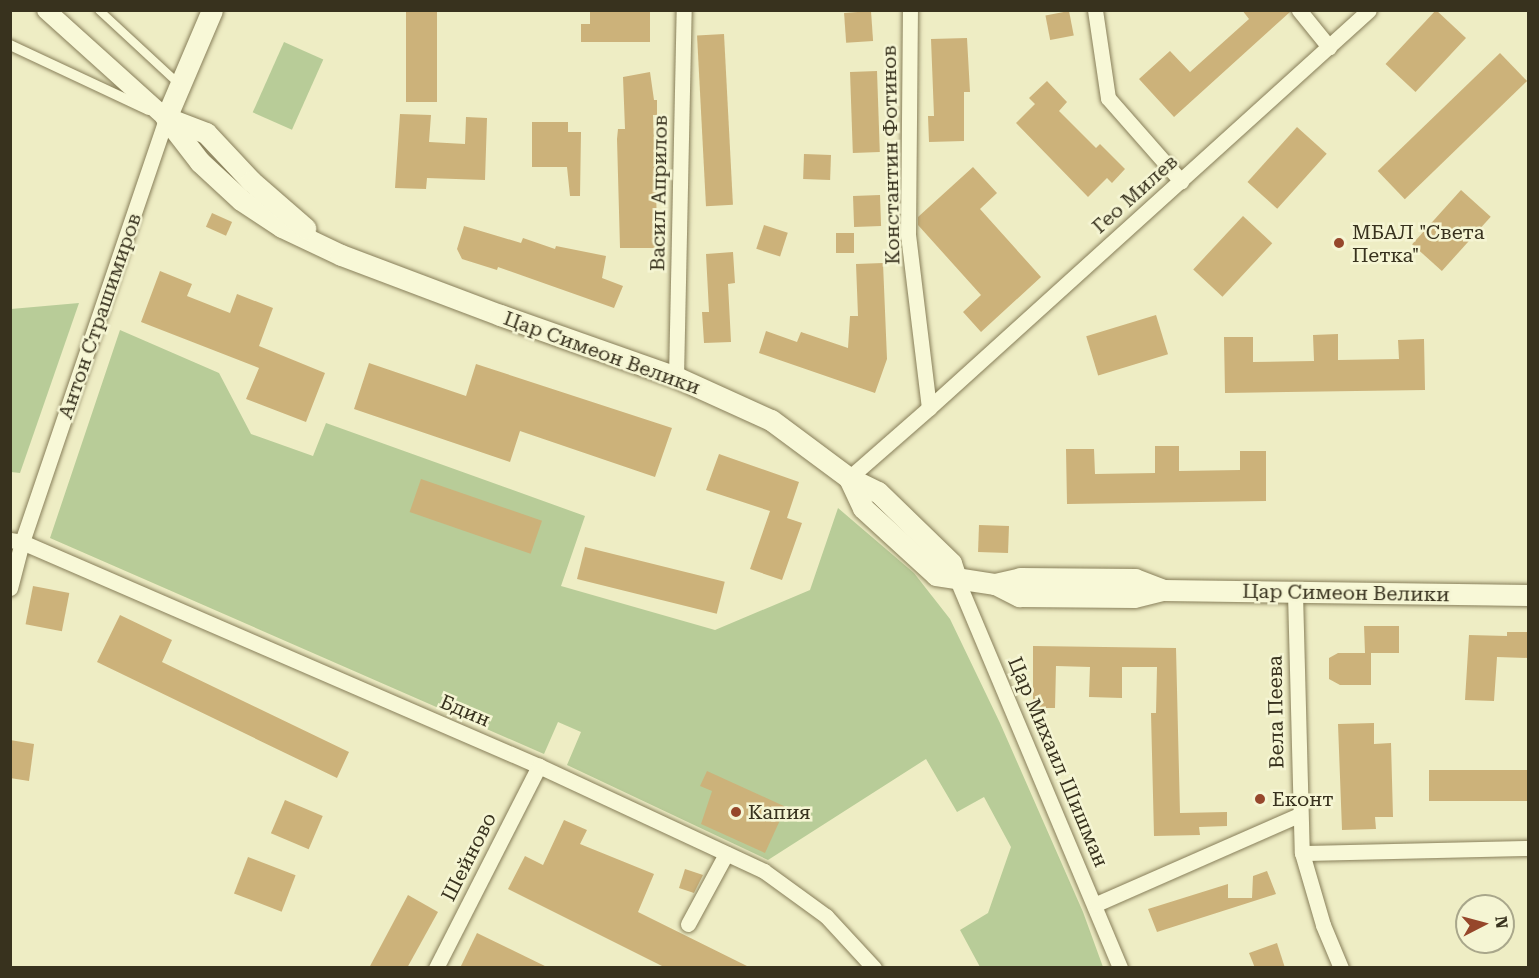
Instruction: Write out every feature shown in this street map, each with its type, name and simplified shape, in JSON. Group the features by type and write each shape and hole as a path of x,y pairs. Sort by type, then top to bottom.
{"main road":[{"name":"Антон Страшимиров","path":"166,118 212,10"},
{"name":"Цар Симеон Велики","path":"166,118 200,162 241,200 282,227 340,255 676,377 771,420 849,478 878,492 951,563 955,575 995,584 1020,578 1135,579 1163,590 1528,595"}],"street":[{"name":"Цар Симеон Велики","path":"46,10 166,118"},
{"name":"Васил Априлов","path":"676,377 684,10"},
{"name":"Константин Фотинов","path":"910,10 909,235 928,408"},
{"path":"1095,10 1108,98 1181,181"},
{"path":"1299,10 1329,47"},
{"name":"Гео Милев","path":"928,408 1369,10"},
{"path":"10,45 166,118"},
{"name":"Антон Страшимиров","path":"10,588 16,541 166,118"},
{"path":"849,478 928,408"},
{"name":"Бдин","path":"16,541 539,766 726,854 790,887 834,923 874,968"},
{"name":"Цар Михаил Шишман","path":"955,575 1096,904 1120,968"},
{"name":"Вела Пеева","path":"1295,593 1299,815 1302,853 1323,925 1341,968"},
{"name":"Шейново","path":"436,968 539,766"},
{"path":"1096,904 1299,815"},
{"path":"1302,853 1528,848"},
{"path":"688,924 726,854"}],"lane":[{"path":"99,10 181,86"}],"green space":[{"path":"284,42 323,59 292,130 253,112"},
{"path":"79,303 20,473 11,472 11,309"},
{"path":"120,330 219,373 251,434 313,456 326,423 585,516 561,586 715,630 810,590 838,508 914,573 950,619 1000,723 1083,912 1103,967 980,967 960,930 988,913 1011,847 984,797 957,812 926,759 768,860 567,765 581,732 558,722 544,754 50,538"}],"building":[{"path":"406,10 437,10 437,102 406,102"},
{"path":"590,10 650,10 650,42 581,42 581,24 590,24"},
{"path":"1242,10 1290,12 1174,117 1139,79 1170,51 1190,72 1249,19"},
{"path":"1436,10 1466,38 1416,92 1386,64"},
{"path":"871,11 873,41 846,43 844,13"},
{"path":"1069,11 1074,36 1050,40 1045,16"},
{"path":"724,34 733,205 706,206 697,35"},
{"path":"967,38 970,92 964,92 964,141 929,142 928,116 934,116 931,39"},
{"path":"1500,53 1527,81 1405,199 1378,171"},
{"path":"877,71 880,152 853,153 850,72"},
{"path":"650,72 654,100 657,100 657,115 653,115 658,248 620,248 617,139 618,129 625,129 623,77"},
{"path":"1047,81 1067,102 1059,111 1096,148 1100,144 1125,169 1112,183 1107,178 1088,197 1016,123 1035,104 1029,98"},
{"path":"400,114 431,115 429,142 465,144 466,117 487,118 485,180 427,178 426,189 395,188"},
{"path":"532,122 568,122 568,132 581,132 580,196 570,196 567,167 532,167"},
{"path":"1297,127 1327,154 1277,209 1247,182"},
{"path":"804,154 831,155 830,180 803,179"},
{"path":"973,167 997,193 980,209 1041,277 981,332 963,312 981,295 918,225 918,217"},
{"path":"1461,190 1491,217 1442,271 1412,244"},
{"path":"880,195 881,226 854,227 853,196"},
{"path":"212,213 232,222 226,236 206,227"},
{"path":"1243,216 1272,243 1222,297 1193,269"},
{"path":"764,225 788,233 780,257 756,249"},
{"path":"464,226 521,243 523,238 555,249 556,246 606,256 602,278 623,286 614,308 498,267 497,270 462,259 457,249"},
{"path":"836,233 854,233 854,253 836,253"},
{"path":"733,252 735,283 728,284 731,342 704,343 702,312 709,312 706,254"},
{"path":"883,263 887,359 875,393 759,353 766,331 797,342 801,332 848,348 850,316 858,316 856,264"},
{"path":"160,271 192,284 187,296 230,313 237,294 273,308 259,346 325,373 306,422 246,399 259,368 141,322"},
{"path":"1156,315 1168,354 1098,376 1086,336"},
{"path":"1338,334 1338,360 1399,359 1398,340 1424,339 1425,390 1225,393 1224,337 1253,337 1253,362 1314,361 1313,335"},
{"path":"369,363 466,396 476,364 672,428 655,477 520,431 510,462 354,409"},
{"path":"1155,446 1179,446 1179,471 1240,470 1240,451 1266,451 1266,501 1067,504 1066,449 1094,449 1095,474 1155,473"},
{"path":"719,454 799,482 787,518 802,523 782,580 750,569 770,511 706,490"},
{"path":"421,479 542,521 531,554 410,512"},
{"path":"979,525 1009,526 1008,553 978,552"},
{"path":"585,547 725,582 717,614 577,579"},
{"path":"33,586 69,593 62,631 26,624"},
{"path":"120,615 172,640 162,662 349,752 337,778 97,662"},
{"path":"1364,626 1399,626 1399,653 1371,653 1371,685 1340,685 1329,679 1329,658 1338,653 1365,653"},
{"path":"1507,632 1528,632 1528,658 1497,657 1494,701 1465,700 1469,635 1507,636"},
{"path":"1033,646 1176,648 1180,813 1227,812 1227,826 1199,827 1200,835 1154,836 1151,713 1156,713 1157,667 1122,667 1122,698 1089,697 1090,667 1056,666 1055,708 1033,708"},
{"path":"1374,723 1374,744 1391,743 1393,817 1375,817 1376,829 1342,830 1338,724"},
{"path":"10,740 34,744 29,781 10,778"},
{"path":"1429,770 1528,770 1528,801 1429,801"},
{"name":"Капия","path":"707,771 786,807 765,853 701,824 712,791 700,786"},
{"path":"285,800 323,816 309,849 271,833"},
{"path":"564,820 587,830 580,844 654,874 638,912 751,968 666,968 508,889 525,856 543,865"},
{"path":"248,857 296,875 282,912 234,893"},
{"path":"685,869 703,875 694,893 679,888"},
{"path":"1267,871 1276,894 1157,932 1148,909 1228,884 1228,898 1252,898 1253,876"},
{"path":"408,895 438,912 407,968 369,968"},
{"path":"477,933 549,968 460,968"},
{"path":"1277,943 1285,968 1255,968 1249,953"}],"place":[{"name":"МБАЛ \"Света Петка\"","path":"1339,243"},
{"name":"Еконт","path":"1260,799"},
{"name":"Капия","path":"736,812"}]}
